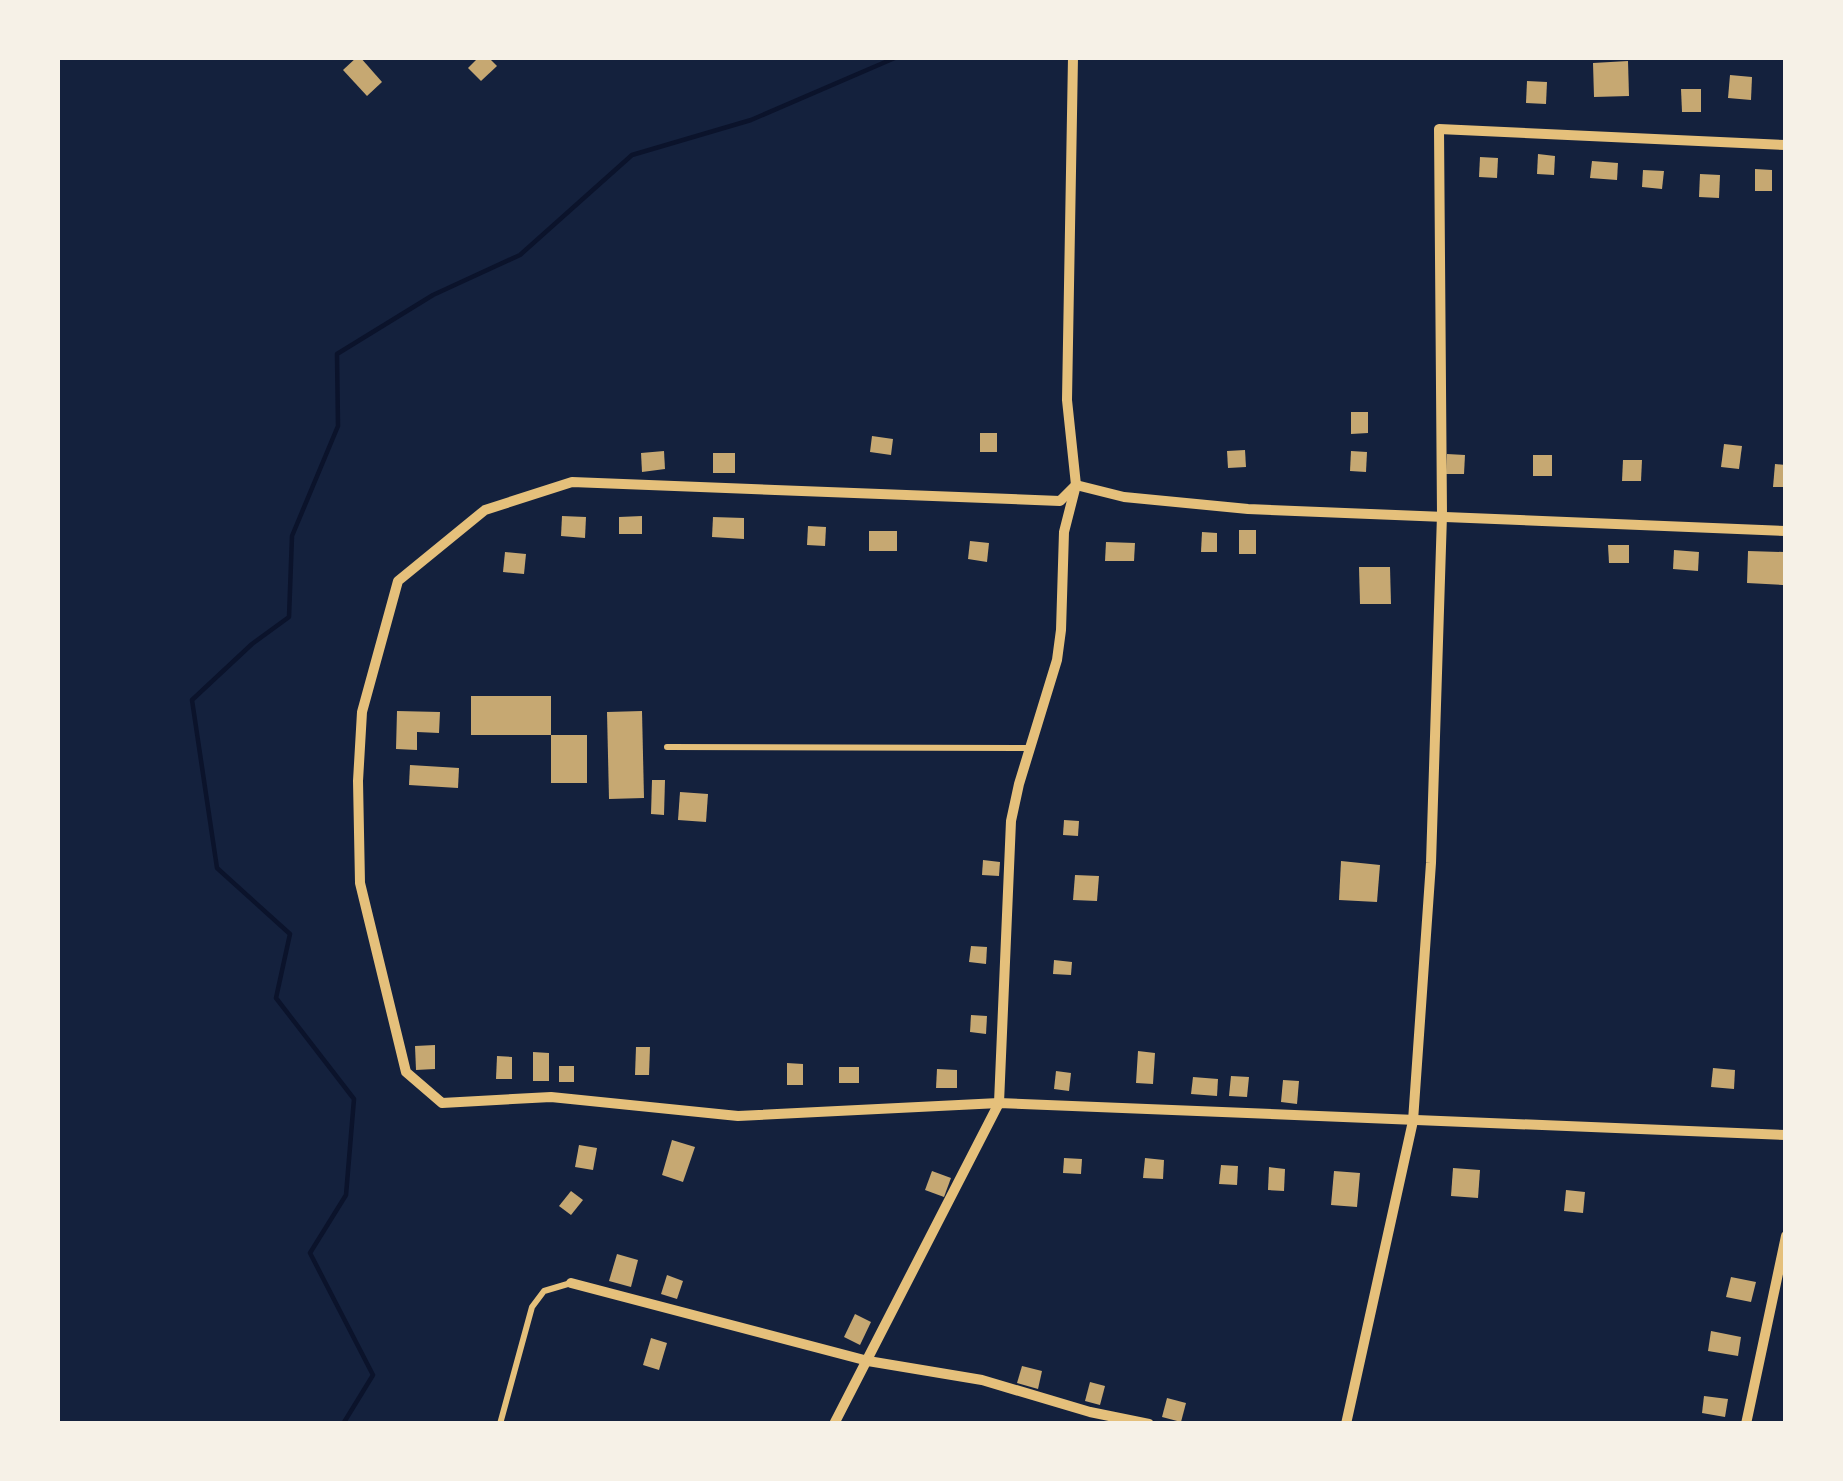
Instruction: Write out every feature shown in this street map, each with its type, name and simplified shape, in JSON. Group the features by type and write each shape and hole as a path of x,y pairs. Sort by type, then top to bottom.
{"street":[{"path":"834,1424 999,1102 1011,821 1057,659 1064,532 1076,485 1067,400 1073,57"},
{"path":"1346,1424 1413,1120 1431,863 1442,515 1439,130 1786,145"},
{"path":"1076,485 1060,501 572,482 485,510 398,581 362,712 358,781 360,883 406,1072 442,1103 551,1097 738,1116 999,1102 1786,1135"},
{"path":"1076,485 1124,497 1248,509 1786,531"},
{"path":"1746,1424 1786,1236"},
{"path":"571,1283 868,1361 982,1380 1150,1424"}],"lane":[{"path":"667,747 1031,748"},
{"path":"500,1424 532,1307 544,1291 571,1283"}],"building":[{"path":"357,57 382,82 367,96 343,70"},
{"path":"479,57 488,57 497,66 481,81 468,68"},
{"path":"1628,61 1629,96 1594,97 1593,63"},
{"path":"1730,75 1752,77 1751,100 1728,98"},
{"path":"1527,81 1547,82 1546,104 1526,103"},
{"path":"1681,89 1701,89 1701,112 1682,112"},
{"path":"1538,154 1555,156 1554,175 1537,174"},
{"path":"1480,157 1498,158 1497,178 1479,177"},
{"path":"1592,161 1618,163 1617,180 1590,178"},
{"path":"1755,169 1772,170 1772,191 1755,191"},
{"path":"1643,170 1664,171 1662,189 1642,187"},
{"path":"1700,174 1720,175 1719,198 1699,197"},
{"path":"1351,412 1368,412 1368,433 1351,434"},
{"path":"980,433 997,433 997,452 980,452"},
{"path":"872,436 893,439 891,455 870,452"},
{"path":"1724,444 1742,446 1739,469 1721,467"},
{"path":"1245,450 1246,467 1228,468 1227,451"},
{"path":"664,451 665,469 642,472 641,453"},
{"path":"1351,451 1367,452 1366,472 1350,471"},
{"path":"713,453 735,453 735,473 713,473"},
{"path":"1447,454 1465,455 1464,474 1446,474"},
{"path":"1533,455 1552,455 1552,476 1533,476"},
{"path":"1623,460 1642,460 1641,481 1622,481"},
{"path":"1775,464 1786,465 1786,487 1773,487"},
{"path":"562,516 586,517 585,538 561,536"},
{"path":"642,516 642,534 619,534 619,517"},
{"path":"713,517 744,518 744,539 712,537"},
{"path":"808,526 826,527 825,546 807,545"},
{"path":"1239,530 1256,530 1256,554 1239,554"},
{"path":"869,531 897,531 897,551 869,551"},
{"path":"1202,532 1217,533 1217,552 1201,552"},
{"path":"970,541 989,543 987,562 968,559"},
{"path":"1106,542 1135,543 1134,561 1105,561"},
{"path":"1608,545 1629,545 1629,563 1609,563"},
{"path":"1674,550 1699,552 1698,571 1673,569"},
{"path":"1748,551 1784,552 1783,585 1747,583"},
{"path":"505,552 526,554 524,574 503,572"},
{"path":"1359,567 1390,567 1391,604 1360,604"},
{"path":"471,696 551,696 551,735 471,735"},
{"path":"397,711 440,712 439,733 417,732 417,750 396,749"},
{"path":"642,711 644,798 609,799 607,712"},
{"path":"551,735 587,735 587,783 551,783"},
{"path":"410,765 459,768 458,788 409,785"},
{"path":"652,780 665,780 664,815 651,814"},
{"path":"680,792 708,794 706,822 678,820"},
{"path":"1064,820 1079,821 1078,836 1063,835"},
{"path":"983,860 1000,862 999,876 982,875"},
{"path":"1341,861 1380,865 1377,902 1339,900"},
{"path":"1075,875 1099,876 1097,901 1073,900"},
{"path":"971,946 987,947 986,964 969,962"},
{"path":"1054,960 1072,962 1071,975 1053,974"},
{"path":"971,1015 987,1016 986,1034 970,1032"},
{"path":"435,1045 435,1069 416,1070 415,1046"},
{"path":"636,1047 650,1047 649,1075 635,1075"},
{"path":"1138,1051 1155,1053 1153,1084 1136,1083"},
{"path":"533,1052 549,1053 549,1081 533,1081"},
{"path":"497,1056 512,1057 512,1079 496,1079"},
{"path":"787,1063 803,1064 803,1085 787,1085"},
{"path":"559,1066 574,1066 574,1082 559,1082"},
{"path":"839,1067 859,1067 859,1083 839,1083"},
{"path":"1713,1068 1735,1070 1734,1089 1711,1087"},
{"path":"937,1069 957,1070 957,1088 936,1088"},
{"path":"1056,1071 1071,1073 1069,1091 1054,1089"},
{"path":"1231,1076 1249,1077 1247,1097 1229,1096"},
{"path":"1193,1077 1218,1079 1217,1096 1191,1094"},
{"path":"1283,1080 1299,1081 1297,1104 1281,1102"},
{"path":"672,1140 695,1147 683,1182 662,1175"},
{"path":"579,1145 597,1148 593,1170 575,1167"},
{"path":"1064,1158 1082,1159 1081,1174 1063,1173"},
{"path":"1145,1158 1164,1160 1163,1179 1143,1178"},
{"path":"1221,1165 1238,1166 1237,1185 1219,1184"},
{"path":"1269,1167 1285,1169 1284,1191 1268,1190"},
{"path":"1453,1168 1480,1170 1478,1198 1451,1196"},
{"path":"932,1171 951,1178 944,1197 925,1190"},
{"path":"1334,1171 1360,1173 1357,1207 1331,1205"},
{"path":"1566,1190 1585,1192 1583,1213 1564,1211"},
{"path":"571,1191 583,1200 571,1215 559,1206"},
{"path":"617,1254 638,1260 631,1287 609,1281"},
{"path":"667,1275 683,1281 677,1299 661,1294"},
{"path":"1731,1277 1756,1282 1751,1302 1726,1297"},
{"path":"855,1314 871,1322 860,1345 844,1337"},
{"path":"1711,1331 1741,1337 1738,1356 1708,1351"},
{"path":"651,1338 667,1343 659,1370 643,1365"},
{"path":"1022,1366 1042,1371 1038,1389 1017,1383"},
{"path":"1090,1382 1105,1386 1100,1405 1085,1401"},
{"path":"1704,1396 1728,1399 1725,1417 1702,1413"},
{"path":"1167,1398 1186,1403 1181,1422 1162,1417"}],"waterway":[{"path":"343,1424 373,1375 310,1253 346,1195 354,1099 276,998 290,934 217,868 192,700 289,617 292,536 338,426 337,354 433,295 520,255 632,155 751,120 897,57"}]}
